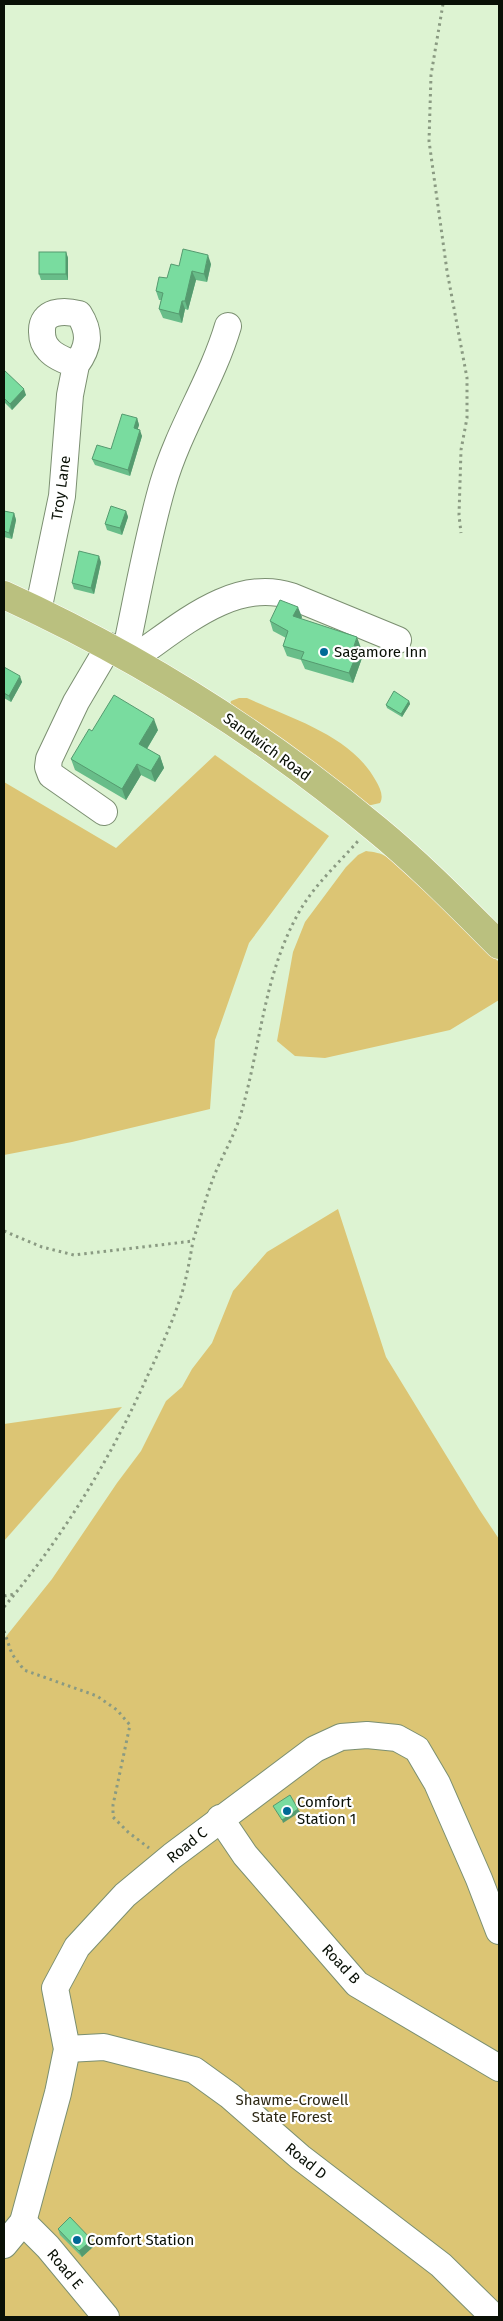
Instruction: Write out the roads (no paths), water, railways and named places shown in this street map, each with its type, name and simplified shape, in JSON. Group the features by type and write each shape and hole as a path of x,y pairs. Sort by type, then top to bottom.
{"main road":[{"name":"Sandwich Road","path":"4,595 125,651 203,701 293,764 373,826 499,945"}],"street":[{"path":"125,651 163,484 182,431 222,348 228,326"},
{"name":"Troy Lane","path":"38,611 62,496 70,395 76,365"},
{"path":"104,812 51,774 48,768 49,759 76,702 125,651 206,610 250,592 282,593 292,596 398,640"},
{"name":"Road C","path":"4,2245 23,2222 58,2093 67,2049 54,1988 77,1947 125,1895 164,1862 220,1818 315,1749 342,1737 367,1735 397,1738 417,1750 437,1783 480,1879 499,1931"},
{"name":"Road B","path":"220,1818 246,1855 357,1984 499,2068"},
{"name":"Road D","path":"67,2049 104,2047 194,2070 230,2096 300,2157 440,2265 494,2317"},
{"name":"Road E","path":"23,2222 48,2247 106,2317"}],"place":[{"name":"Sagamore Inn","path":"324,652"},
{"name":"Comfort Station 1","path":"287,1811"},
{"name":"Comfort Station","path":"77,2240"}],"park label":[{"name":"Shawme-Crowell State Forest","path":"292,2108"}]}
